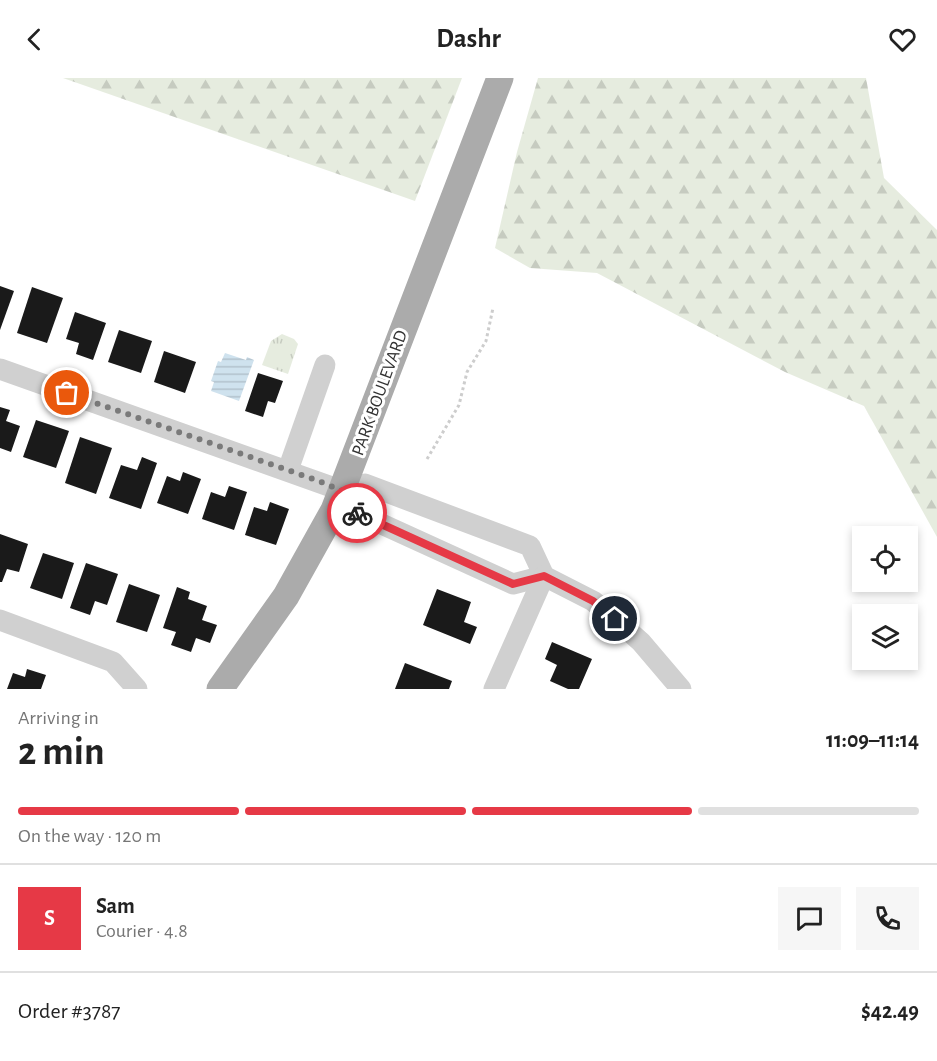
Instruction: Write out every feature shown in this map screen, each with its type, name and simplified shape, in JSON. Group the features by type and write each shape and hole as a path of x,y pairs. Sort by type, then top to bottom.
{"main road":[{"name":"PARK BOULEVARD","path":"220,689 286,596 324,532 343,491 419,286 445,226 500,78"}],"street":[{"path":"288,470 325,366"},
{"path":"0,369 343,491 365,484 530,546 544,576 593,601 615,619 641,642 681,689"},
{"path":"343,491 353,511 513,584 544,576"},
{"path":"494,689 544,576"},
{"path":"0,620 113,662 137,689"}],"path":[{"path":"427,459 459,405 467,372 486,341 493,308"}],"green space":[{"path":"63,78 462,78 415,201"},
{"path":"538,78 866,78 884,178 937,230 937,537 864,406 785,372 597,273 530,268 495,248 517,152"},
{"path":"282,334 294,339 298,344 288,374 262,365 271,341"}],"water":[{"path":"225,353 246,360 247,357 254,360 239,401 211,391 214,382 211,381 218,361 221,362"}],"building":[{"path":"0,286 14,291 0,330"},
{"path":"32,287 63,298 47,343 17,333"},
{"path":"75,312 106,323 93,360 76,354 79,343 66,339"},
{"path":"119,330 152,341 141,373 108,362"},
{"path":"164,351 196,362 185,393 154,382"},
{"path":"258,373 283,381 275,403 268,401 263,417 245,411"},
{"path":"0,407 10,410 6,421 20,426 11,452 0,448"},
{"path":"36,420 69,431 56,468 23,457"},
{"path":"80,437 112,448 96,494 65,483"},
{"path":"142,457 157,463 141,509 109,498 121,465 137,470"},
{"path":"183,472 201,479 188,514 157,503 167,476 180,481"},
{"path":"229,486 247,492 234,530 202,519 211,492 225,497"},
{"path":"270,502 289,509 276,545 245,535 254,507 267,511"},
{"path":"0,534 28,544 19,572 7,569 2,582 0,582"},
{"path":"43,553 74,563 62,599 30,588"},
{"path":"86,563 118,574 107,605 95,601 90,615 70,608"},
{"path":"129,584 160,595 147,632 116,622"},
{"path":"177,587 190,592 188,599 207,606 202,620 217,625 210,643 196,638 191,652 171,645 176,632 163,628"},
{"path":"437,589 471,602 464,622 477,627 470,644 423,625"},
{"path":"552,642 592,659 579,689 568,689 550,681 557,665 545,659"},
{"path":"405,663 452,681 449,689 395,689"},
{"path":"27,669 46,675 41,689 7,689 13,673 25,677"}],"way so far":[{"path":"67,393 343,491 353,511 357,513"}],"route":[{"path":"357,513 513,584 544,576 593,601 615,619"}]}
